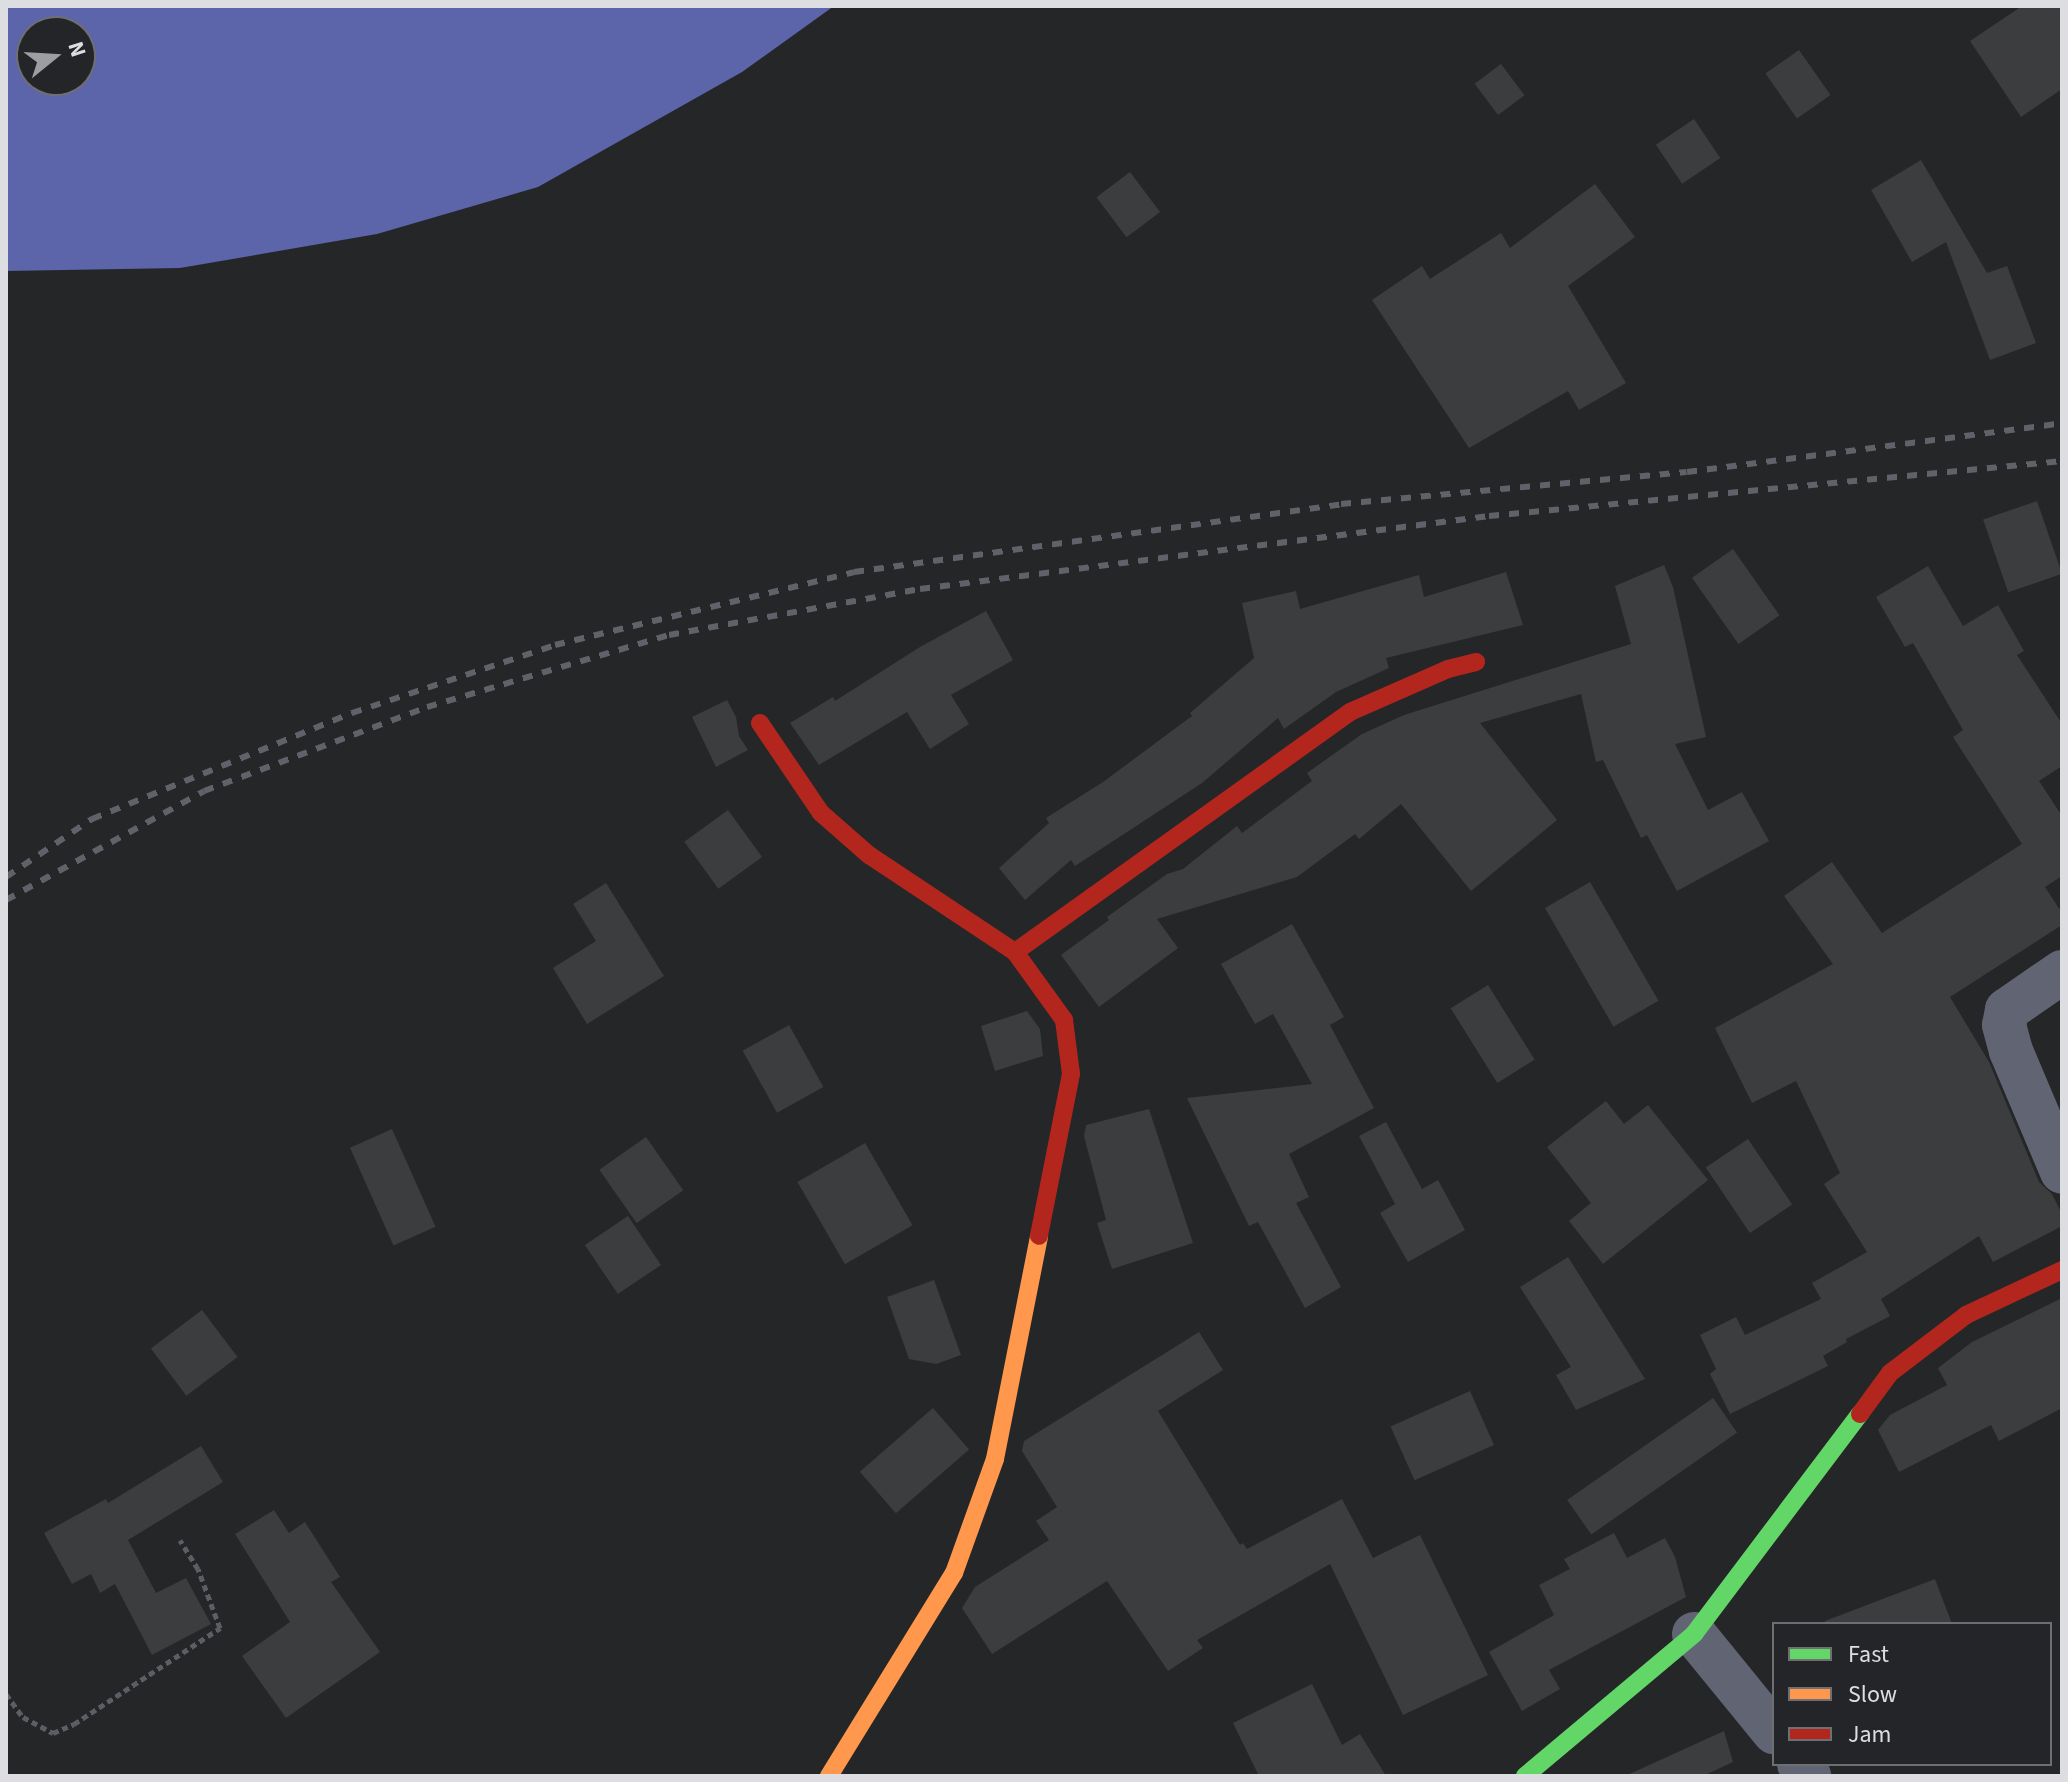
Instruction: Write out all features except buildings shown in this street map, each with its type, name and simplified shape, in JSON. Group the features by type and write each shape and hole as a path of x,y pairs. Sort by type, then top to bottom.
{"street":[{"path":"1015,952 1350,712 1448,669 1476,662"},
{"path":"760,723 821,813 869,855 1015,952 1064,1020 1071,1074 995,1459 954,1573 829,1776"},
{"path":"2062,972 2007,1010 2004,1025 2011,1051 2062,1172"},
{"path":"1525,1776 1694,1634 1890,1373 1966,1315 2062,1270"},
{"path":"1694,1634 1772,1730"}],"path":[{"path":"6,1694 23,1717 53,1733 74,1724 220,1628 198,1569 180,1540"}],"water":[{"path":"6,6 834,6 742,72 538,187 377,234 180,268 6,271"}],"railway":[{"path":"6,877 92,819 352,713 555,645 854,572 1341,504 1687,472 2062,423"},
{"path":"6,900 204,791 427,707 669,635 920,589 1489,516 2062,461"}],"traffic: fast":[{"path":"1525,1776 1694,1634 1860,1414"}],"traffic: slow":[{"path":"829,1776 954,1573 995,1459 1039,1236"}],"traffic: jam":[{"path":"1015,952 1350,712 1448,669 1476,662"},
{"path":"760,723 821,813 869,855 1015,952 1064,1020 1071,1074 1039,1236"},
{"path":"1860,1414 1890,1373 1966,1315 2062,1270"}]}
